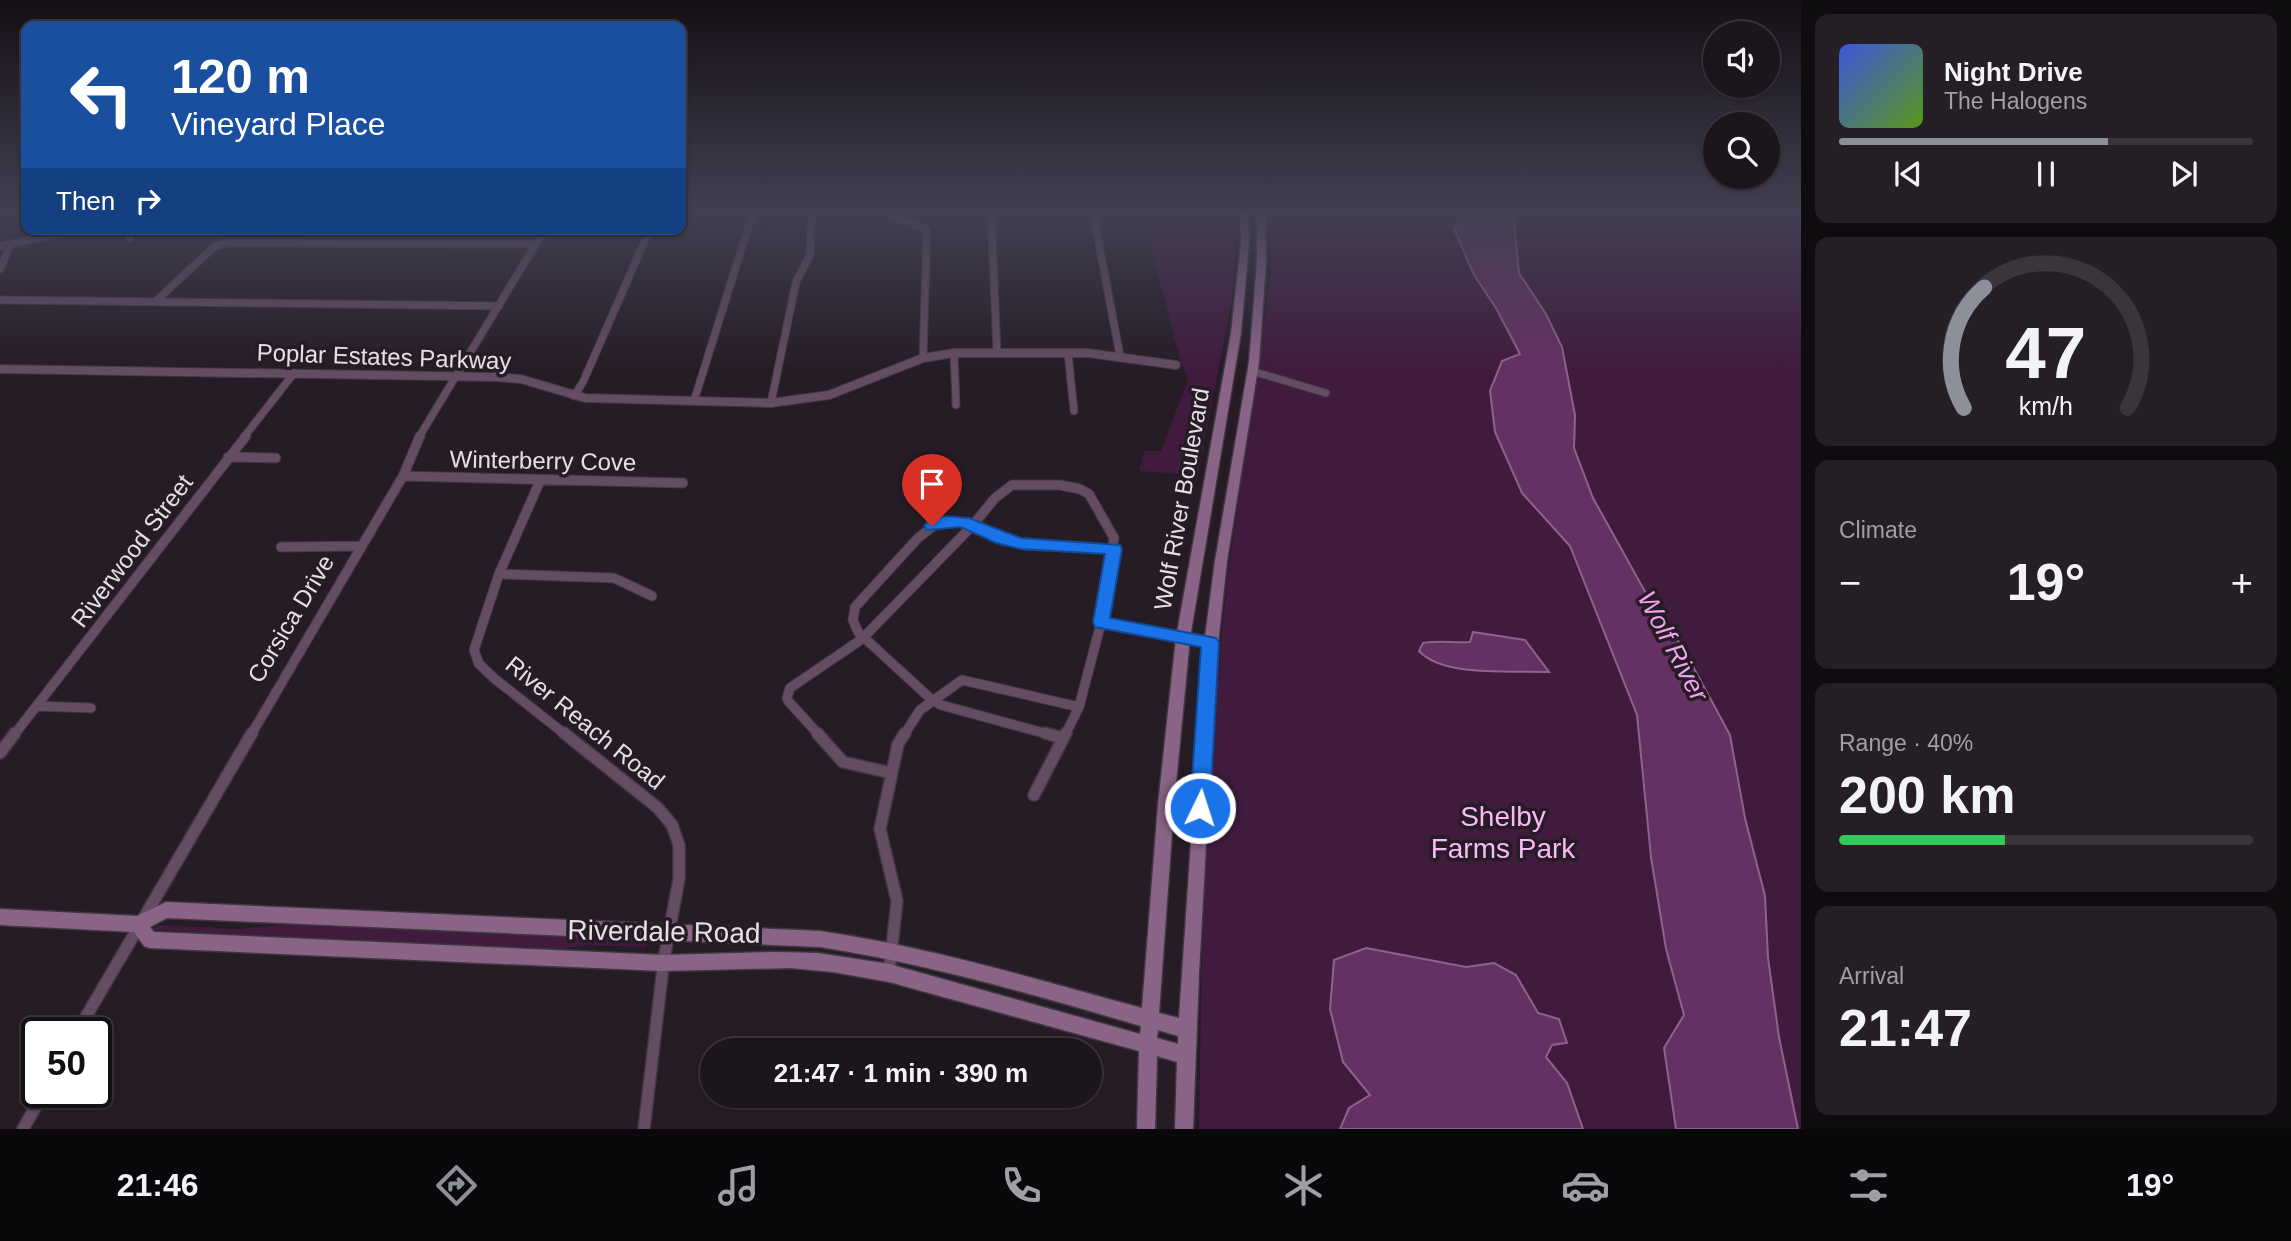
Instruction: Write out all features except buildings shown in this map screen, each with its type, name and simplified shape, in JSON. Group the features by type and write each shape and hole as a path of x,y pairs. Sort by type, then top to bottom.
{"main road":[{"name":"Wolf River Boulevard","path":"1146,1129 1148,1046 1166,805 1183,638 1236,334 1243,265"},
{"name":"Wolf River Boulevard","path":"1184,1129 1186,1029 1210,642 1225,526 1257,337 1262,265"},
{"name":"Riverdale Road","path":"0,917 138,924 166,910 820,939 893,952 1186,1029"},
{"name":"Riverdale Road","path":"138,924 150,940 663,963 839,963 889,973 1185,1055"}],"street":[{"path":"156,301 195,265"},
{"name":"Corsica Drive","path":"85,1017 403,476 418,439 524,265"},
{"path":"574,396 583,382 634,265"},
{"path":"694,401 737,265"},
{"path":"771,402 796,282 805,265"},
{"path":"923,358 926,265"},
{"path":"993,265 997,352"},
{"path":"1103,265 1120,356"},
{"path":"0,300 499,306"},
{"path":"954,353 956,405"},
{"name":"Poplar Estates Parkway","path":"0,369 457,376 521,380 574,396 771,402 829,395 923,358 954,353 1068,353 1120,356 1176,365"},
{"path":"1068,353 1074,411"},
{"path":"1252,371 1326,393"},
{"name":"Riverwood Street","path":"0,753 294,373"},
{"path":"228,457 275,458"},
{"name":"Winterberry Cove","path":"403,476 683,483"},
{"name":"River Reach Road","path":"540,481 499,574 474,650 479,664 653,803 673,825 681,866 663,963 654,1063 644,1129"},
{"path":"891,773 843,762 787,698 790,688 862,639 973,525 995,498 1013,485 1060,485 1080,489 1093,498 1114,538 1114,549 1101,622 1079,707 1034,795"},
{"path":"1062,738 932,701 874,646 862,639 853,622 854,607 927,530 952,521 973,525 1001,539 1021,544 1114,549"},
{"path":"281,547 361,546"},
{"path":"499,574 614,578 652,596"},
{"path":"1101,622 1210,642"},
{"path":"889,973 897,901 880,829 898,744 906,729 920,710 961,680 1079,707"},
{"path":"37,706 92,708"},
{"path":"23,1129 35,1108"}],"green space":[{"path":"1156,265 1234,265 1232,299 1198,475 1139,471 1144,451 1161,451 1188,380"},
{"name":"Shelby Farms Park","path":"1271,265 1801,265 1801,1129 1199,1129 1203,887 1210,759 1227,580"},
{"path":"290,924 647,939 650,942 645,947 588,945 554,950 152,930 158,925 239,929"}],"water":[{"name":"Wolf River","path":"1470,265 1518,265 1519,273 1546,314 1562,347 1575,415 1574,448 1593,498 1658,615 1682,646 1730,735 1745,818 1765,896 1768,958 1779,1037 1798,1129 1676,1129 1664,1048 1684,1015 1666,949 1651,857 1637,715 1570,546 1522,493 1495,432 1490,391 1502,361 1520,354 1496,308"},
{"path":"1473,632 1525,640 1549,672 1462,669 1430,660 1419,651 1423,643 1470,642"},
{"path":"1366,948 1466,967 1494,963 1516,975 1538,1013 1559,1019 1567,1043 1552,1045 1546,1057 1567,1083 1583,1129 1340,1129 1349,1108 1370,1095 1343,1062 1330,1009 1334,960"}],"route":[{"path":"932,526 963,521 1001,539 1021,544 1114,549 1101,622 1210,642 1200,808"}]}
